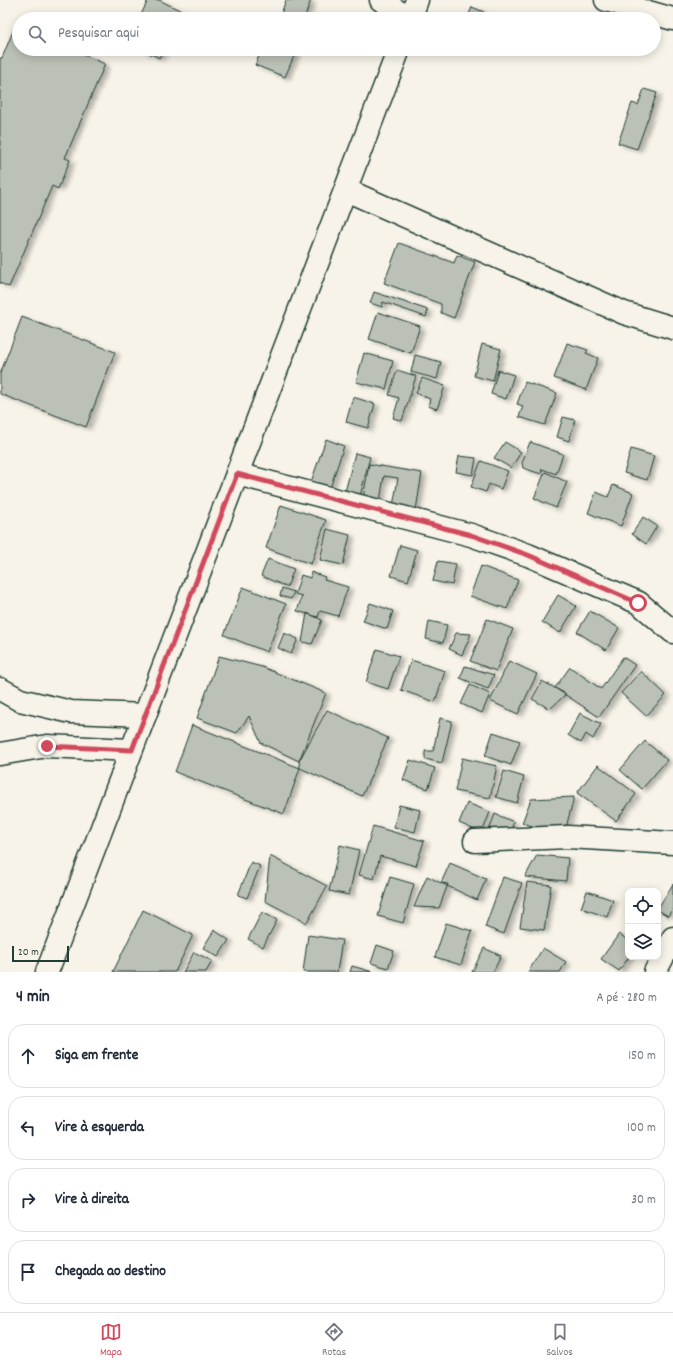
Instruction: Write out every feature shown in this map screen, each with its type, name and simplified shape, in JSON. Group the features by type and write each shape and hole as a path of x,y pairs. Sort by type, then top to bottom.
{"street":[{"path":"381,0 399,12"},
{"path":"413,12 417,0"},
{"path":"606,0 661,11"},
{"path":"47,972 396,56"},
{"path":"346,190 624,313 673,328"},
{"path":"237,474 471,535 528,555 638,603 673,632"},
{"path":"0,688 20,700 71,712 145,715"},
{"path":"0,754 47,746 132,750"},
{"path":"475,840 506,841 568,837 673,843"},
{"path":"655,972 673,938"}],"building":[{"path":"148,0 159,0 184,12 142,12"},
{"path":"286,0 311,0 307,12 282,12"},
{"path":"472,7 484,12 470,12"},
{"path":"12,33 12,56 86,56 105,64 65,158 70,160 58,189 52,186 9,287 0,283 0,58 2,58"},
{"path":"259,56 294,56 285,77 255,65"},
{"path":"644,89 657,93 637,149 618,143 632,103 638,105"},
{"path":"399,243 454,263 457,255 475,262 454,318 441,313 441,304 384,283"},
{"path":"374,292 428,310 426,317 383,302 382,307 370,303"},
{"path":"378,312 420,326 411,353 369,339"},
{"path":"22,317 115,352 86,427 0,394 0,374"},
{"path":"567,343 588,350 586,353 598,358 586,390 554,378"},
{"path":"482,344 501,349 493,381 474,376"},
{"path":"364,353 393,361 386,389 356,382"},
{"path":"415,355 441,362 437,379 411,372"},
{"path":"397,370 416,376 402,421 393,418 399,398 389,395"},
{"path":"498,370 514,375 506,399 491,394"},
{"path":"422,378 445,386 437,409 428,406 430,399 416,393"},
{"path":"525,382 557,393 545,425 519,417 523,406 517,404"},
{"path":"353,397 375,404 368,428 346,422"},
{"path":"563,417 575,420 569,441 557,437"},
{"path":"326,439 344,446 330,488 311,482"},
{"path":"505,442 521,452 511,468 494,458"},
{"path":"530,442 563,454 556,474 542,469 541,474 523,468 522,463"},
{"path":"631,449 654,456 647,480 624,473"},
{"path":"355,453 370,457 360,496 345,492"},
{"path":"459,456 476,458 473,475 456,472"},
{"path":"481,461 508,471 501,489 489,484 486,492 471,487"},
{"path":"369,464 422,473 416,510 393,506 398,478 384,476 380,501 363,498"},
{"path":"545,472 567,482 556,508 534,498"},
{"path":"613,485 633,493 621,526 588,513 596,492 608,497"},
{"path":"281,505 326,520 311,564 266,548"},
{"path":"643,517 657,526 646,544 632,534"},
{"path":"327,529 350,535 343,565 320,560"},
{"path":"400,545 417,550 408,581 391,576"},
{"path":"268,559 294,569 287,587 261,576"},
{"path":"438,561 456,564 452,585 433,581"},
{"path":"481,566 518,580 507,609 470,596"},
{"path":"311,572 325,577 324,580 348,587 338,616 320,611 318,617 297,611 302,596 295,594 301,575 310,578"},
{"path":"243,587 286,604 267,652 224,635"},
{"path":"282,588 294,592 291,599 280,596"},
{"path":"558,595 576,606 560,633 542,622"},
{"path":"370,603 393,611 387,629 363,621"},
{"path":"590,611 619,628 606,650 577,632"},
{"path":"307,613 322,620 312,644 302,642"},
{"path":"487,619 513,629 496,671 470,661"},
{"path":"429,621 447,625 443,643 426,639"},
{"path":"284,633 298,639 291,654 278,648"},
{"path":"456,633 471,634 462,655 449,649"},
{"path":"377,649 399,656 388,689 366,682"},
{"path":"219,656 262,667 326,693 299,761 261,743 249,716 237,733 197,718"},
{"path":"623,657 635,665 599,717 555,688 570,667 601,689"},
{"path":"411,660 445,671 435,702 401,690"},
{"path":"509,661 537,674 518,714 490,701"},
{"path":"465,666 494,675 488,689 460,678"},
{"path":"641,671 666,695 646,716 621,693"},
{"path":"542,681 566,694 550,709 532,699"},
{"path":"470,685 490,694 482,713 461,704"},
{"path":"327,710 388,738 362,796 300,768 299,761"},
{"path":"580,713 601,724 593,739 586,734 581,743 568,735"},
{"path":"440,718 452,721 442,763 425,759 425,751 433,751"},
{"path":"192,725 300,768 284,814 175,772"},
{"path":"493,732 520,741 511,765 485,756"},
{"path":"645,741 667,760 642,789 620,770"},
{"path":"462,758 497,766 490,798 455,791"},
{"path":"410,760 435,768 428,789 403,780"},
{"path":"598,765 636,794 616,821 577,793"},
{"path":"504,771 524,777 517,803 496,797"},
{"path":"574,797 564,835 522,823 531,799"},
{"path":"467,803 490,812 482,833 459,823"},
{"path":"399,805 420,810 415,832 394,827"},
{"path":"495,814 514,822 506,841 488,833"},
{"path":"373,826 424,841 416,866 380,856 374,879 359,875"},
{"path":"340,845 359,850 349,895 329,891"},
{"path":"537,855 568,858 566,881 525,877"},
{"path":"270,856 327,886 307,923 265,901"},
{"path":"251,862 260,866 247,898 238,895"},
{"path":"450,863 486,879 477,900 441,883"},
{"path":"427,876 441,883 448,884 439,908 414,907"},
{"path":"390,877 414,884 403,923 378,916"},
{"path":"503,877 522,883 504,934 485,927"},
{"path":"527,882 551,885 544,930 520,927"},
{"path":"673,884 673,908 668,916 661,912 661,903"},
{"path":"587,891 613,900 607,917 581,908"},
{"path":"143,910 193,935 175,972 113,972"},
{"path":"262,912 277,920 263,947 248,939"},
{"path":"446,923 472,931 461,965 435,957"},
{"path":"214,930 229,940 218,957 203,948"},
{"path":"619,934 625,938 625,960 627,960 619,971 601,959"},
{"path":"308,935 342,940 337,972 303,972"},
{"path":"377,945 394,951 388,968 371,963"},
{"path":"484,948 501,956 493,972 472,972"},
{"path":"543,948 566,962 560,972 528,972"},
{"path":"194,952 212,961 206,972 183,972"},
{"path":"352,966 373,972 350,972"}],"route":[{"path":"47,746 132,750 237,474 471,535 528,555 638,603"}]}
